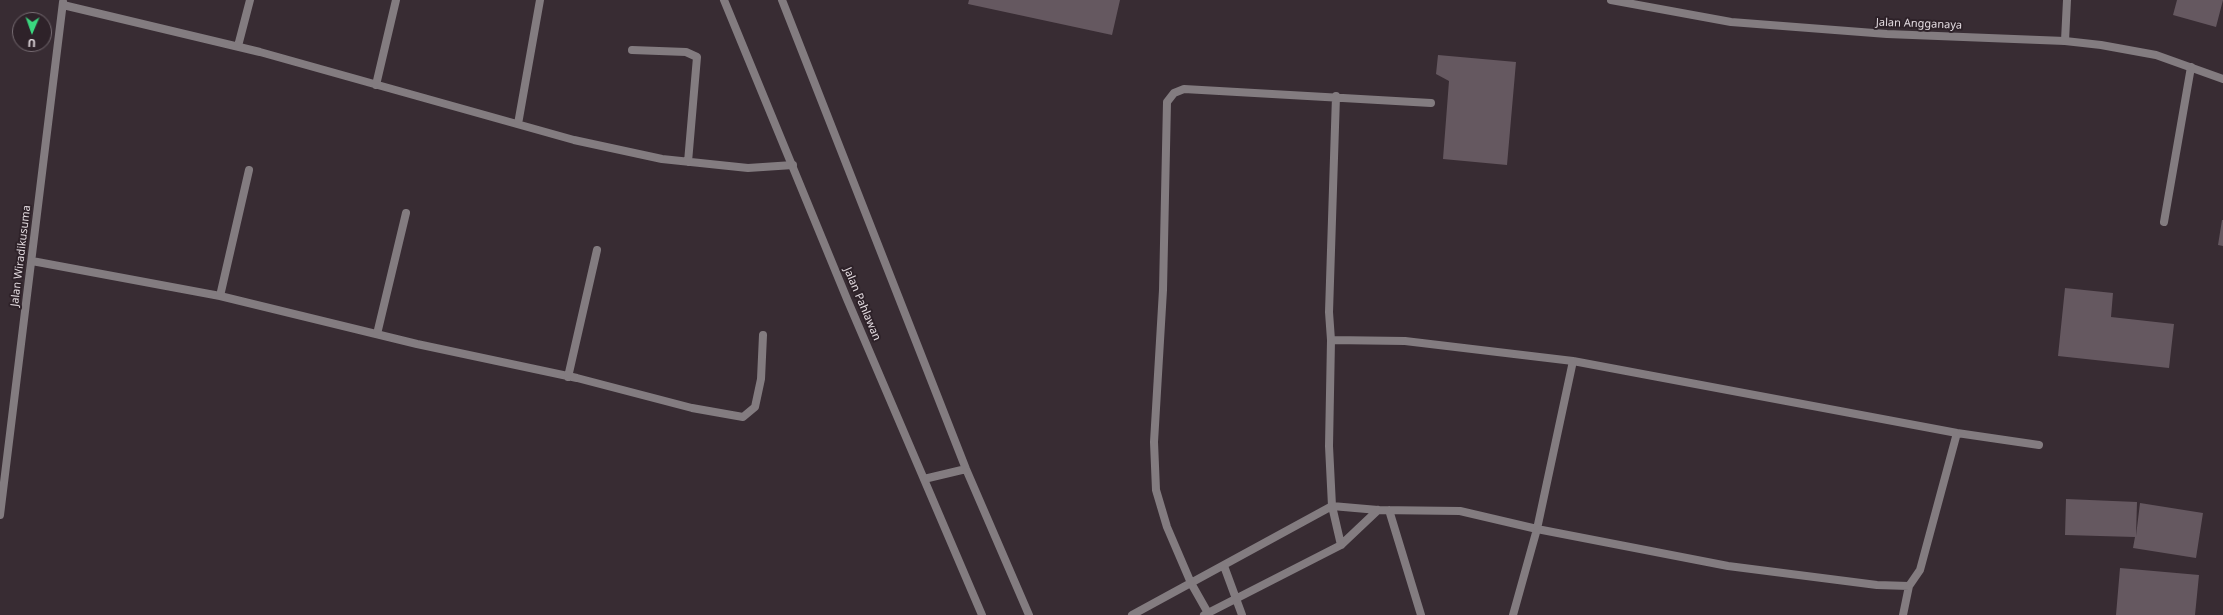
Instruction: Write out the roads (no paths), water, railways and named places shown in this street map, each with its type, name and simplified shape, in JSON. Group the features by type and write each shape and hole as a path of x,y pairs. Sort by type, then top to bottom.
{"street":[{"path":"238,46 250,0"},
{"path":"376,85 396,0"},
{"path":"518,124 540,0"},
{"name":"Jalan Pahlawan","path":"724,0 982,615"},
{"path":"782,0 966,469 1029,615"},
{"name":"Jalan Angganaya","path":"1611,0 1731,22 1887,34 2065,41 2156,55 2223,79"},
{"path":"2065,41 2067,0"},
{"path":"63,2 238,46 574,140 662,159 688,162 748,168 793,164"},
{"name":"Jalan Wiradikusuma","path":"0,515 63,2"},
{"path":"632,50 686,52 697,57 688,162"},
{"path":"2164,222 2191,67"},
{"path":"1378,510 1341,545 1206,614 1167,527 1156,490 1154,442 1163,290 1167,102 1174,93 1184,89 1312,97 1336,96 1431,103"},
{"path":"1336,96 1329,312 1331,340 1329,446 1332,506 1341,545"},
{"path":"220,296 249,170"},
{"path":"377,334 406,213"},
{"path":"568,377 597,250"},
{"path":"32,261 220,296 377,334 568,377 692,408 743,417 755,408 761,379 763,335"},
{"path":"1331,340 1405,341 1573,361 1957,433 2039,445"},
{"path":"1513,615 1537,529 1573,361"},
{"path":"1902,615 1909,586 1920,570 1957,433"},
{"path":"924,479 966,469"},
{"path":"1132,615 1332,506 1378,510 1460,511 1537,529 1728,566 1877,585 1909,586"},
{"path":"1389,510 1421,615"},
{"path":"1224,566 1242,615"}]}
